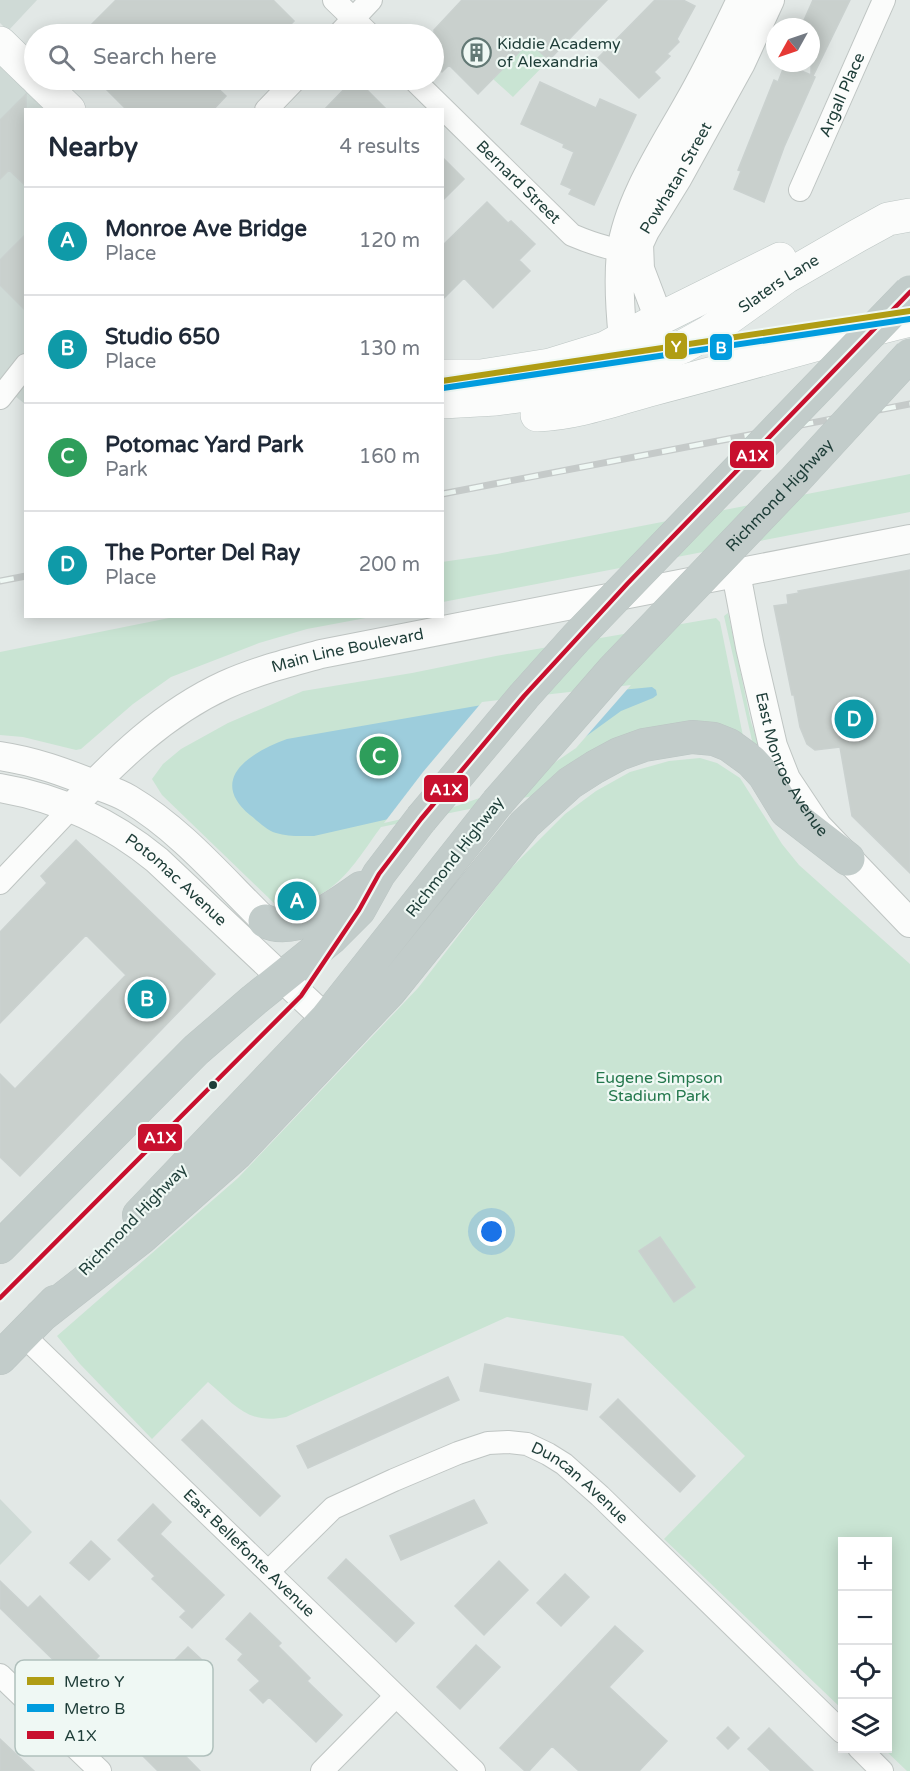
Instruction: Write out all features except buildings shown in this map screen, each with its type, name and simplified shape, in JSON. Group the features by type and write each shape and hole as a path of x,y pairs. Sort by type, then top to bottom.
{"highway":[{"path":"0,1247 196,1050 331,938 359,910 380,874 421,819 524,696 576,638 910,292"},
{"name":"Richmond Highway","path":"0,1358 326,1019 496,803 612,670 795,480 910,355"},
{"path":"32,1325 142,1237 236,1154 390,991 525,824 570,783 595,767 619,754 644,745 692,737 714,739 729,745 751,761 764,775 786,811 848,860"},
{"path":"265,921 281,925 316,917 333,909 380,874"}],"main road":[{"path":"0,43 24,66"},
{"path":"48,90 67,108"},
{"name":"Slaters Lane","path":"444,376 480,376 550,365 605,348 752,274 889,201 910,193"},
{"name":"Slaters Lane","path":"444,402 496,399 550,392 653,359 709,332 786,277 857,236 888,219 910,215"},
{"path":"444,410 499,416 544,415 706,376 910,320"}],"street":[{"path":"334,0 351,24"},
{"path":"357,24 371,0"},
{"name":"Powhatan Street","path":"623,339 619,305 630,252 632,214 650,172 712,61 741,0"},
{"name":"Powhatan Street","path":"630,252 677,179 736,72 770,0"},
{"name":"Argall Place","path":"800,190 884,0"},
{"path":"268,108 285,90"},
{"name":"Bernard Street","path":"424,90 443,108"},
{"name":"Bernard Street","path":"444,109 572,235 593,244 630,252"},
{"name":"Powhatan Street","path":"630,252 640,269 659,319 653,359"},
{"path":"623,339 653,359"},
{"path":"0,398 24,367"},
{"name":"Main Line Boulevard","path":"0,883 70,808 143,738 191,703 223,686 253,674 321,654 910,539"},
{"name":"East Monroe Avenue","path":"736,573 759,688 779,763 792,789 818,827 910,923"},
{"name":"Potomac Avenue","path":"0,756 40,764 124,796 192,849 265,921"},
{"name":"Potomac Avenue","path":"0,788 36,794 101,821 142,848 326,1019"},
{"name":"East Bellefonte Avenue","path":"32,1325 269,1571 474,1771"},
{"name":"Duncan Avenue","path":"269,1571 333,1508 458,1453 488,1443 527,1444 564,1464 600,1496 838,1727"},
{"path":"0,1675 15,1689"},
{"path":"322,1771 396,1696"},
{"path":"863,1753 882,1771"},
{"path":"84,1756 100,1771"}],"shaded area":[{"path":"0,0 37,0 8,31 0,23"},
{"path":"0,66 43,108 24,108 24,403 0,384"},
{"path":"0,1499 32,1532 0,1565"}],"green space":[{"path":"529,42 549,60 513,97 493,79"},
{"path":"910,474 910,512 444,602 444,562 497,554"},
{"path":"728,613 751,722 760,749 753,745 724,616"},
{"path":"169,618 366,618 307,629 259,643 171,677 133,704 81,749 76,750 23,737 0,735 0,652"},
{"path":"716,618 720,622 743,736 728,735 533,796 381,827 339,881 313,898 297,903 277,906 162,795 152,779 163,764 181,749 228,723 303,691"},
{"name":"Eugene Simpson Stadium Park","path":"700,758 717,763 740,778 782,844 799,865 910,964 910,1771 907,1771 888,1753 892,1753 892,1537 838,1537 838,1705 664,1539 745,1456 623,1336 507,1317 286,1417 273,1419 252,1416 243,1411 208,1382 152,1439 80,1364 57,1336 238,1178 418,988 509,870 565,814 596,791 630,772 669,761"}],"water":[{"path":"652,687 656,690 657,695 653,698 621,711 552,761 450,805 314,836 290,836 272,832 262,825 238,802 233,790 233,779 248,759 287,739 499,702"}],"pier":[{"path":"631,685 576,748 554,763 488,795 451,808 384,823 482,702"}],"railway":[{"path":"444,494 910,404"},
{"path":"0,581 24,576"}],"metro line":[{"name":"Y","path":"444,381 910,311"},
{"name":"B","path":"444,388 910,319"}],"transit line":[{"name":"A1X","path":"0,1298 301,996 359,910 379,874 421,819 524,696 628,583 910,292"}],"place":[{"name":"Kiddie Academy of Alexandria","path":"476,53"},
{"name":"The Porter Del Ray","path":"854,719"},
{"name":"Potomac Yard Park","path":"379,756"},
{"name":"Monroe Ave Bridge","path":"297,901"},
{"name":"Studio 650","path":"147,999"}]}
